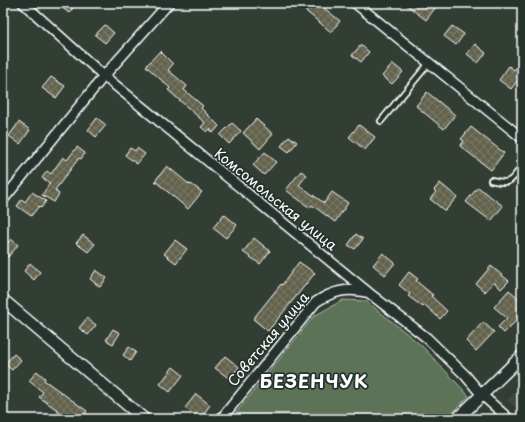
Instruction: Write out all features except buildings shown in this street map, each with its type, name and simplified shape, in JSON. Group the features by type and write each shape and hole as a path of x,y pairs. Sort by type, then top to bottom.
{"street":[{"name":"Комсомольская улица","path":"23,3 104,76 369,293 427,338 465,375 482,395 509,419"},
{"path":"3,200 104,76 170,3"},
{"path":"354,3 522,138"},
{"name":"Советская улица","path":"221,419 316,302 333,293 348,290 369,293"},
{"path":"3,300 144,419"},
{"path":"457,419 522,356"}],"lane":[{"path":"381,121 429,63"},
{"path":"491,180 503,183 508,182 522,166"}],"shaded area":[{"path":"522,386 522,413 507,400"}],"green space":[{"path":"343,300 366,301 421,345 469,396 446,419 231,419 314,316"}],"district":[{"name":"БЕЗЕНЧУК","path":"314,380"}]}
